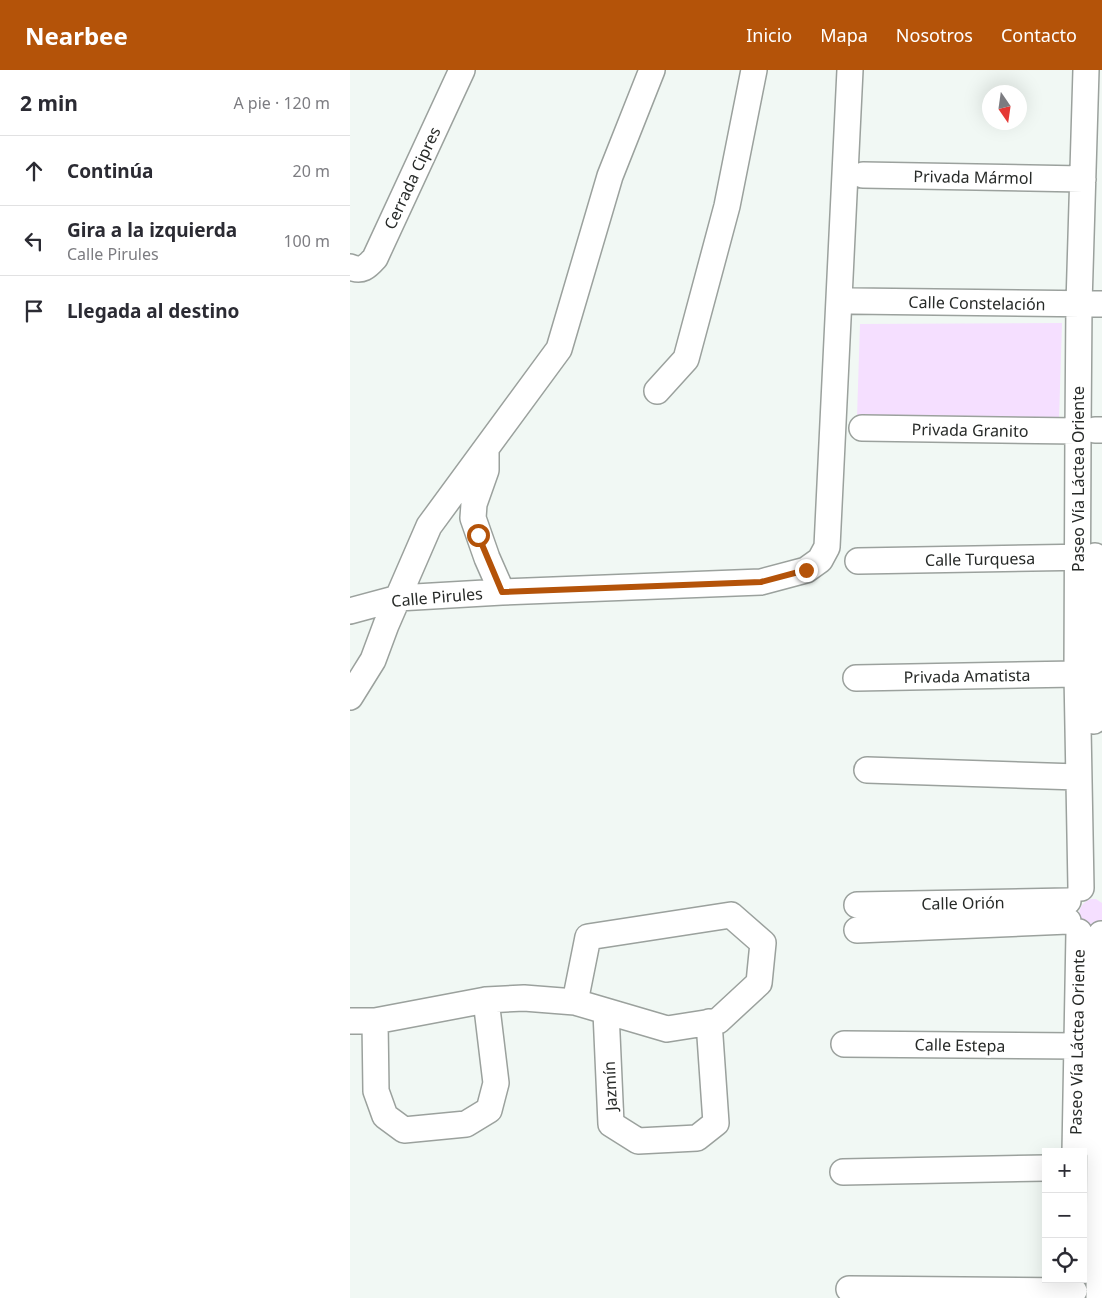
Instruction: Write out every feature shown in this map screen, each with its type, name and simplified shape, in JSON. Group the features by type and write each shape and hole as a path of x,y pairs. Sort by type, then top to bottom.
{"street":[{"name":"Cerrada Cipres","path":"350,267 355,269 366,268 375,258 462,70"},
{"path":"350,697 373,660 386,625 429,526 559,349 610,176 652,70"},
{"path":"657,391 686,359 726,206 754,70"},
{"name":"Calle Pirules","path":"350,611 398,598 761,582 806,570 820,560 827,547 850,70"},
{"name":"Paseo Vía Láctea Oriente","path":"1075,1148 1076,1046 1087,910 1078,777 1091,676 1093,175 1086,70"},
{"path":"1093,175 1094,70"},
{"name":"Privada Mármol","path":"862,175 1093,175"},
{"name":"Calle Constelación","path":"852,301 1092,304"},
{"name":"Privada Granito","path":"862,428 1091,430"},
{"path":"487,448 486,470 474,504 473,518 502,592"},
{"name":"Calle Turquesa","path":"858,561 1091,557"},
{"path":"1091,676 1087,910 1102,1046 1095,1167 1100,1291"},
{"name":"Privada Amatista","path":"856,678 1091,676"},
{"path":"867,770 1078,777"},
{"name":"Calle Orión","path":"857,905 1087,910"},
{"name":"Calle Orión","path":"857,930 1087,910"},
{"path":"350,1021 376,1021 486,1000 524,998 575,1002 667,1029 718,1021 759,983 763,943 731,914 588,937 575,1002"},
{"path":"376,1021 376,1091 385,1116 404,1130 466,1124 488,1110 496,1083 486,1000"},
{"name":"Jazmín","path":"606,1012 611,1124 638,1141 697,1138 716,1123 709,1022"},
{"name":"Calle Estepa","path":"844,1044 1076,1046"},
{"path":"844,1172 1042,1168"},
{"path":"849,1289 1074,1289"}],"shaded area":[{"path":"1062,323 1059,419 857,417 860,324"},
{"path":"1091,899 1096,899 1102,903 1102,922 1092,926 1084,923 1079,916 1082,905"}],"route":[{"path":"478,535 502,592 761,582 806,570"}]}
